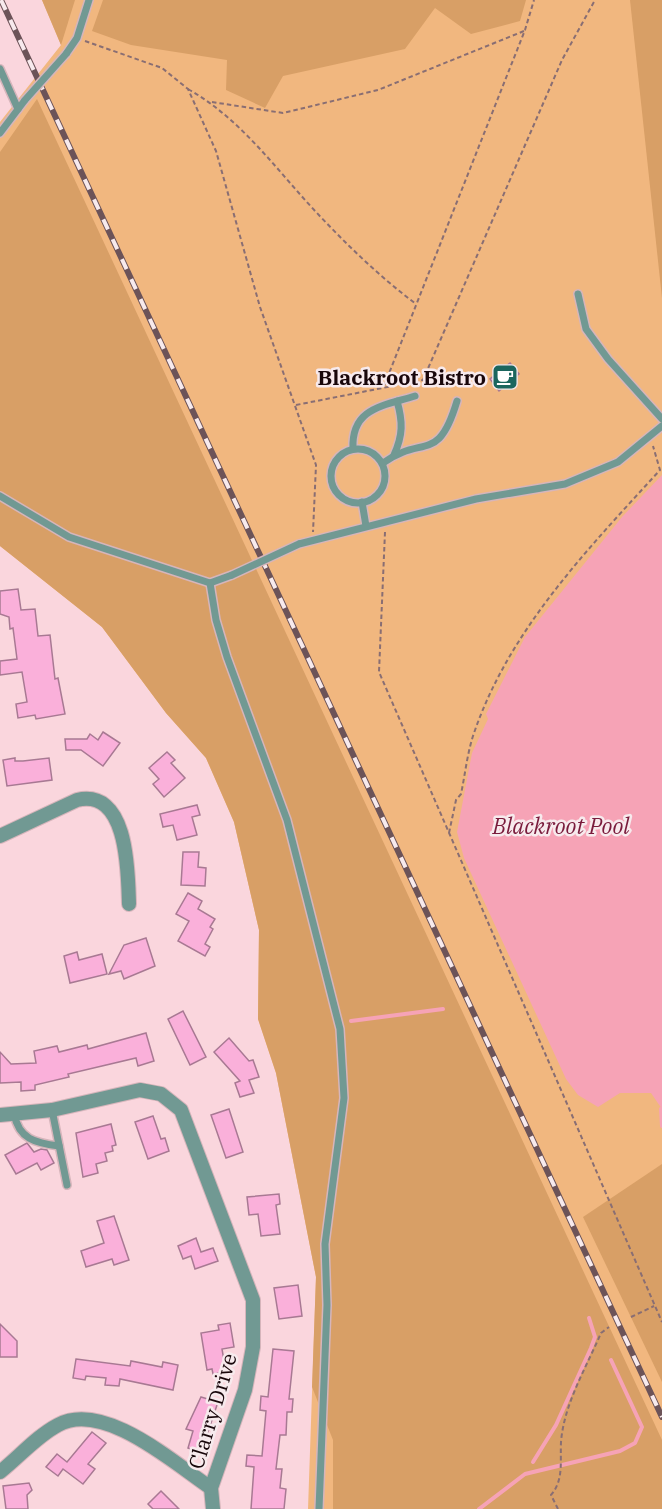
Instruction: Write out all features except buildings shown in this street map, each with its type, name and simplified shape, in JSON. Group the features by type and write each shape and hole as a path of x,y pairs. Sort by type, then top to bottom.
{"street":[{"path":"0,836 76,800 88,797 98,800 106,807 125,843 129,904"},
{"name":"Clarry Drive","path":"7,1114 52,1110 140,1090 150,1090 172,1101 181,1110 253,1300 253,1347 245,1390 211,1488 213,1509"},
{"path":"0,1472 58,1425 69,1421 93,1421 104,1422 133,1435 211,1488"}],"lane":[{"path":"0,133 77,38 89,0"},
{"path":"0,69 18,109"},
{"path":"578,294 586,329 608,359 662,419"},
{"path":"353,449 354,428 359,418 373,408 414,396"},
{"path":"394,455 402,437 403,426 397,401"},
{"path":"383,464 394,455 426,447 440,439 446,432 457,401"},
{"path":"0,496 69,537 210,583 312,540 385,520 565,484 618,462 662,426"},
{"path":"353,449 371,451 383,464 385,480 382,489 377,495 362,502 344,499 333,484 333,466 344,452 353,449"},
{"path":"362,502 366,526"},
{"path":"210,583 216,620 227,657 287,820 340,1029 344,1098 325,1244 327,1305 319,1509"},
{"path":"52,1110 67,1185"},
{"path":"7,1114 17,1129 29,1138 59,1146"}],"path":[{"path":"384,387 525,30 534,0"},
{"path":"295,405 423,380 562,60 595,0"},
{"path":"212,102 283,113 378,90 525,30"},
{"path":"77,38 162,68 189,89 212,102 251,137 316,212 396,289 416,304"},
{"path":"189,89 216,151 260,307 316,465 312,540"},
{"path":"449,833 456,800 461,794 473,737 506,664 528,624 546,601 660,470 651,435"},
{"path":"385,520 379,672 662,1322"},
{"path":"631,1317 654,1306"},
{"path":"558,1509 551,1495 560,1485 561,1440 568,1408 602,1334 609,1327"}],"shaded area":[{"path":"42,0 662,0 662,1509 308,1509 316,1277 276,1073 258,1019 259,930 234,822 206,758 166,713 102,627 0,546 0,122 61,45"},
{"path":"42,0 75,0 61,45"},
{"path":"103,0 526,0 520,21 471,34 435,8 405,49 283,76 265,108 226,90 227,60 131,45 92,31"},
{"path":"630,0 662,0 662,298"},
{"path":"37,99 662,1440 662,1509 333,1509 333,1440 312,1387 316,1277 276,1073 258,1019 259,930 234,822 206,758 166,713 102,627 0,546 0,152"},
{"path":"662,1164 662,1382 583,1217"}],"water":[{"name":"Blackroot Pool","path":"662,475 662,1109 651,1093 620,1093 598,1107 578,1095 566,1079 464,858 457,832 472,753 488,719 486,714 525,637 622,517"}],"waterway":[{"path":"351,1021 443,1009"},
{"path":"661,1109 662,1126"},
{"path":"533,1462 556,1425 591,1348 595,1337 589,1318"},
{"path":"479,1509 525,1474 620,1451 635,1443 642,1427 611,1360"}],"railway":[{"path":"1,0 662,1417"}],"place":[{"name":"Blackroot Bistro","path":"505,377"}]}
